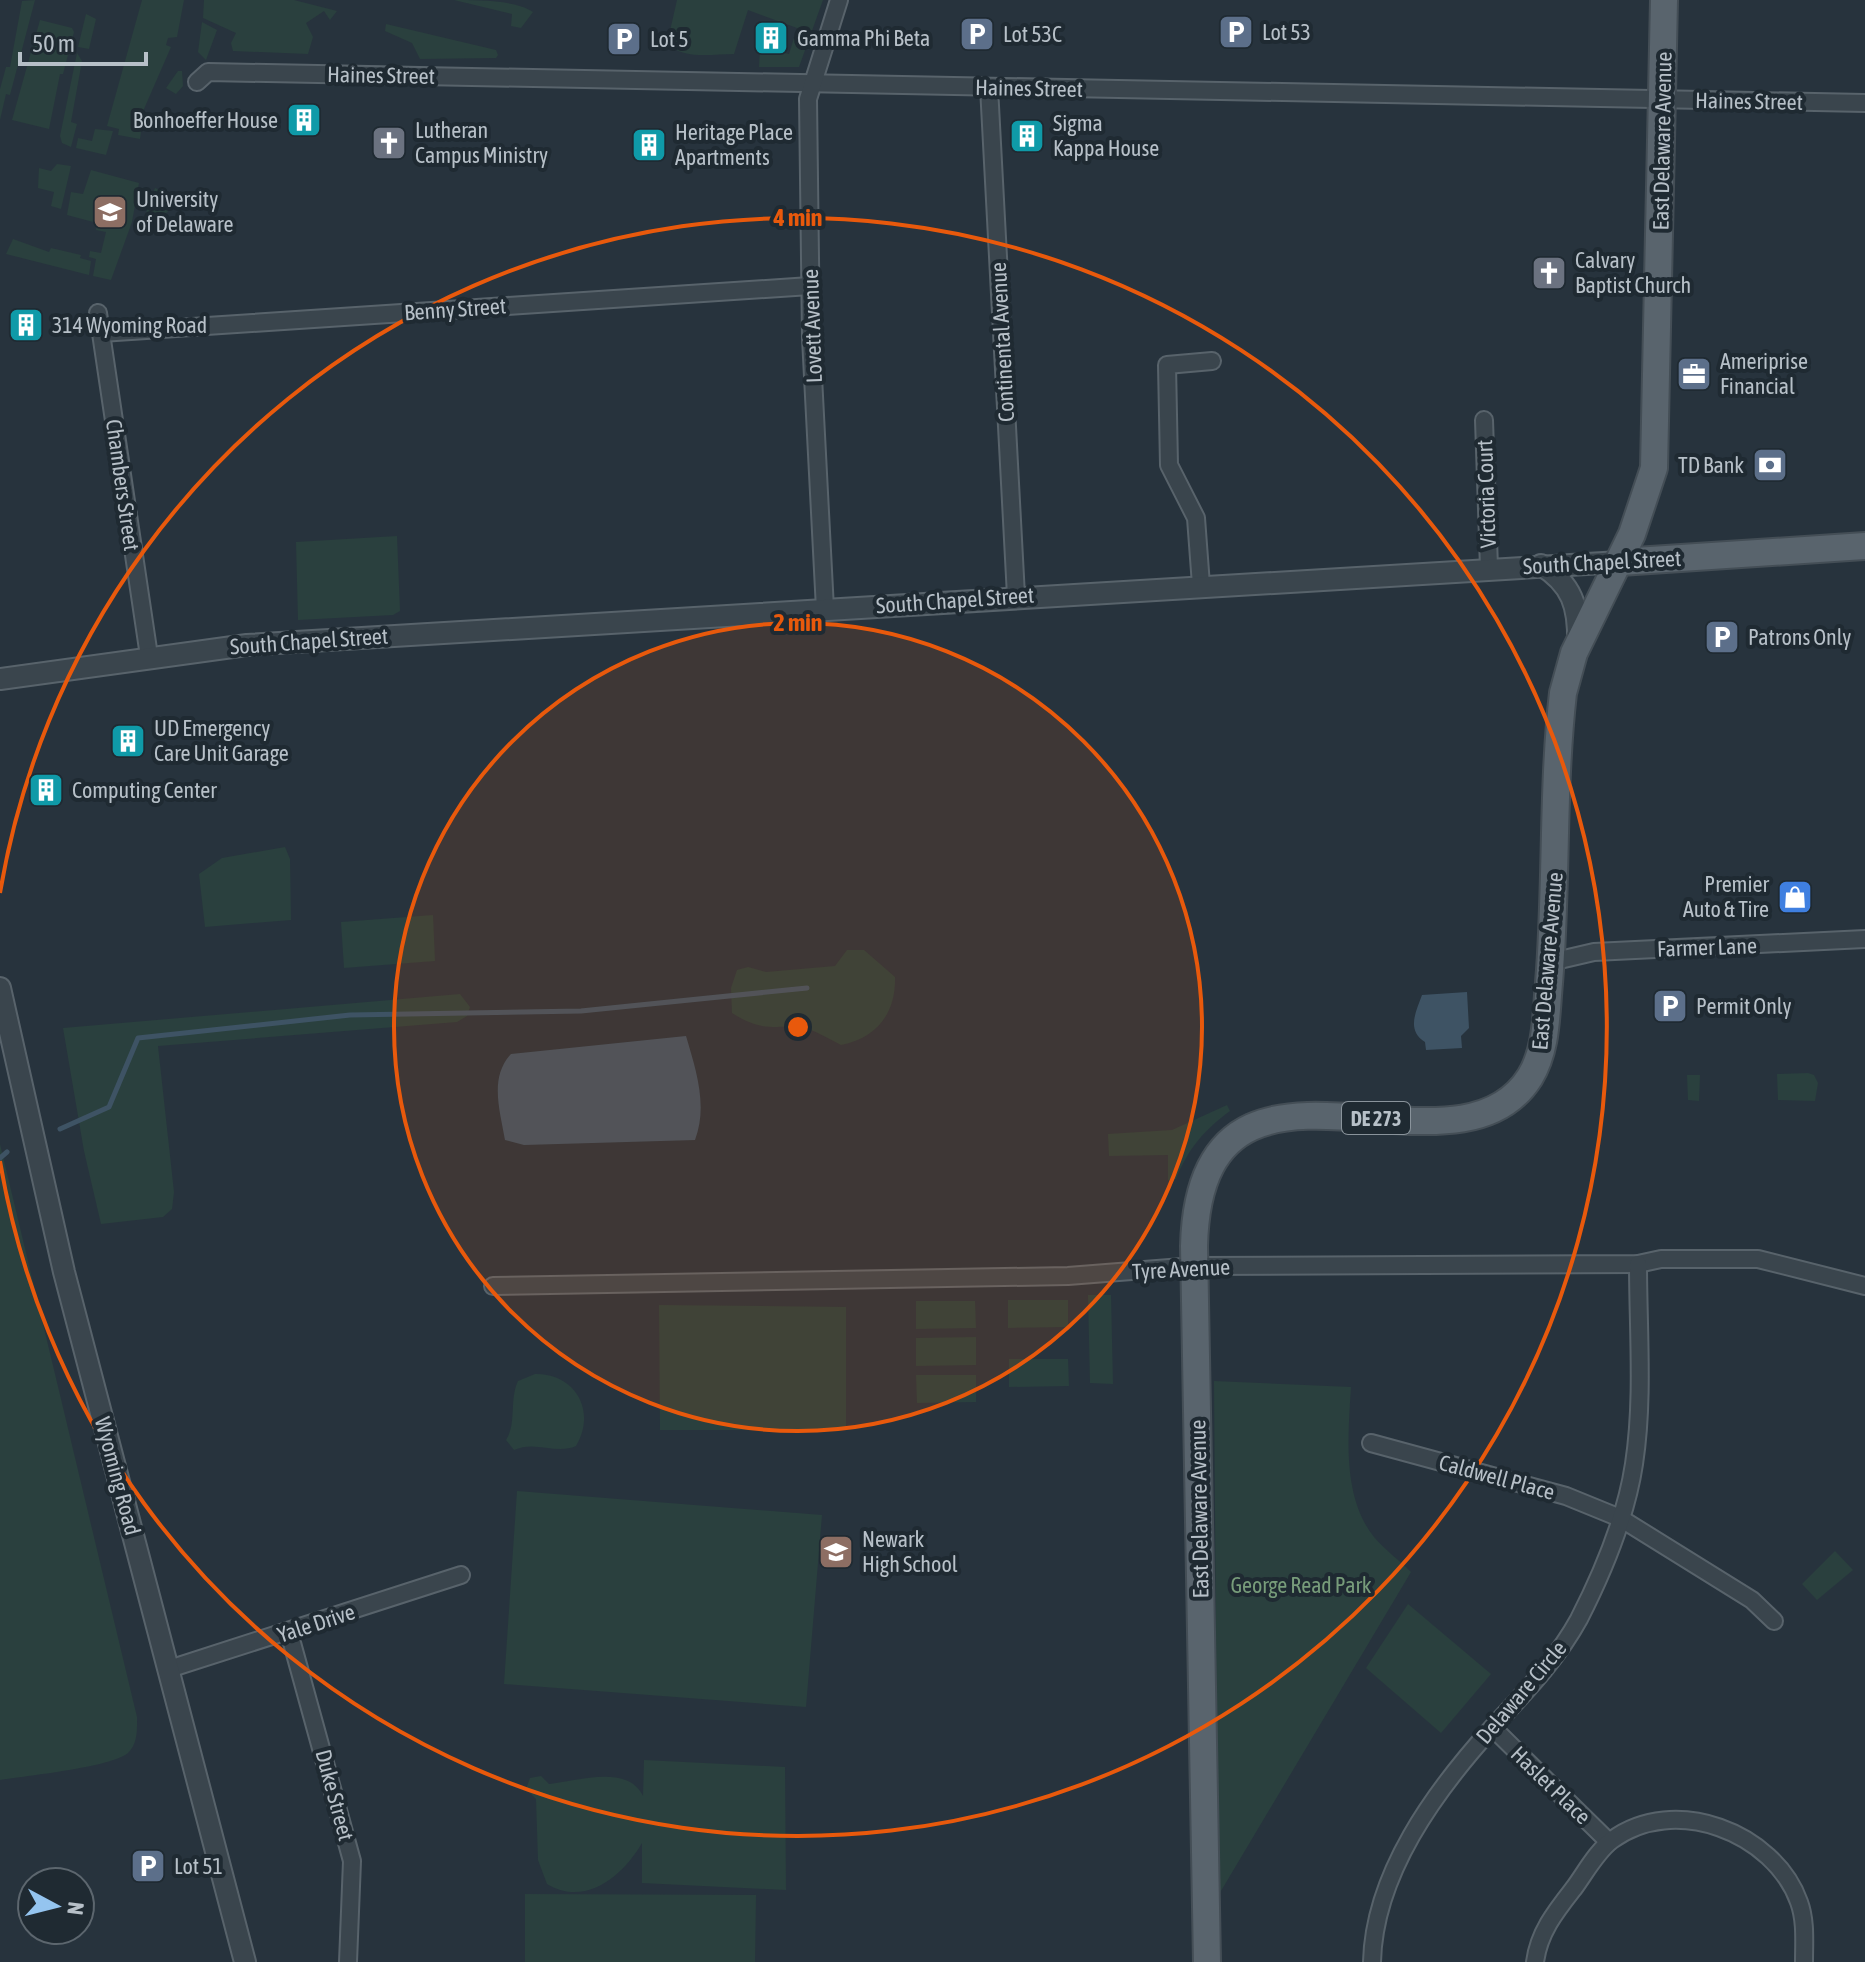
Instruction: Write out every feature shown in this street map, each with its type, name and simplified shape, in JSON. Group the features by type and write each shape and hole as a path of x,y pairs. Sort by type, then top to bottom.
{"main road":[{"name":"East Delaware Avenue","path":"1207,1962 1195,1214 1203,1180 1221,1151 1245,1130 1260,1123 1297,1118 1472,1117 1496,1109 1517,1092 1530,1076 1543,1046 1551,962 1560,717 1568,668 1578,642 1620,562 1654,468 1664,0"},
{"name":"South Chapel Street","path":"1620,562 1865,546"}],"street":[{"name":"Lovett Avenue","path":"825,609 810,286 810,85 839,0"},
{"name":"Haines Street","path":"197,82 208,72 1865,103"},
{"name":"Continental Avenue","path":"989,87 1016,596"},
{"name":"Benny Street","path":"101,333 810,286"},
{"name":"Chambers Street","path":"98,313 149,656"},
{"path":"1201,585 1196,518 1169,465 1167,365 1212,361"},
{"name":"Victoria Court","path":"1484,420 1489,568"},
{"name":"South Chapel Street","path":"0,679 149,656 247,645 1016,596 1620,562"},
{"path":"1541,565 1557,575 1571,593 1577,607 1578,642"},
{"name":"Farmer Lane","path":"1551,962 1594,952 1865,939"},
{"name":"Wyoming Road","path":"0,988 57,1243 245,1962"},
{"name":"Tyre Avenue","path":"493,1286 1068,1276 1195,1266 1638,1264 1661,1259 1758,1259 1865,1286"},
{"name":"Delaware Circle","path":"1372,1962 1379,1916 1412,1836 1451,1775 1538,1679 1560,1650 1593,1589 1620,1518 1637,1441 1638,1264"},
{"name":"Caldwell Place","path":"1371,1443 1566,1496 1620,1518 1752,1600 1774,1621"},
{"name":"Yale Drive","path":"169,1669 461,1575"},
{"name":"Duke Street","path":"289,1632 352,1861 348,1962"},
{"name":"Haslet Place","path":"1493,1728 1609,1842"},
{"path":"1535,1962 1549,1920 1609,1842 1630,1829 1687,1820 1719,1827 1754,1845 1781,1869 1799,1902 1803,1920 1804,1962"}],"green space":[{"path":"35,0 10,95 6,94 0,120 0,89 6,67 10,67 22,1"},
{"path":"142,0 184,0 177,37 168,38 166,45 171,47 144,109 140,139 118,135 119,129 107,126"},
{"path":"204,0 294,0 337,11 330,20 324,11 306,23 313,37 308,54 233,51 231,43 236,33 203,18"},
{"path":"454,0 507,3 533,12 521,28 511,26 512,14"},
{"path":"677,0 823,0 799,67 759,67 760,47 789,54 797,28 748,10 734,54 682,52 667,44"},
{"path":"86,14 96,19 89,49 78,47"},
{"path":"40,20 72,28 74,32 63,74 60,74 49,129 12,120"},
{"path":"202,22 217,30 206,60 198,52"},
{"path":"386,24 496,50 498,55 496,58 420,59 412,43 385,31"},
{"path":"77,53 82,61 71,122 77,124 71,147 62,143 60,136"},
{"path":"178,71 182,71 183,86 176,94 166,88"},
{"path":"95,129 113,131 106,155 76,148 78,138 92,141"},
{"path":"57,164 71,166 61,209 51,206 54,192 38,188 39,168 51,171"},
{"path":"91,170 139,183 132,222 111,280 93,276 96,259 89,257 90,251 101,253 106,232 96,230 97,223 67,215 71,192 83,194"},
{"path":"155,188 170,194 174,206 157,221 142,224"},
{"path":"13,239 49,252 51,248 81,255 80,258 91,261 89,275 6,254"},
{"path":"397,536 400,611 393,615 298,620 296,542"},
{"path":"285,847 290,859 291,920 205,927 199,874 222,858"},
{"path":"433,915 435,961 344,968 341,922"},
{"path":"847,950 864,950 895,977 888,1012 882,1022 865,1036 841,1045 804,1028 758,1025 732,1013 731,988 737,970 748,967 766,972 835,966"},
{"path":"460,994 470,1007 467,1016 457,1022 158,1046 174,1192 172,1209 163,1217 101,1224 84,1151 63,1028"},
{"path":"1777,1074 1814,1075 1818,1083 1815,1101 1778,1100"},
{"path":"1687,1075 1700,1075 1699,1101 1688,1100"},
{"path":"1227,1105 1230,1111 1198,1141 1176,1179 1168,1180 1168,1155 1109,1156 1108,1134 1172,1130"},
{"path":"0,1144 137,1722 134,1745 119,1758 87,1767 0,1780"},
{"path":"1088,1295 1111,1295 1113,1384 1090,1383"},
{"path":"1008,1300 1068,1300 1068,1327 1008,1328"},
{"path":"916,1301 975,1301 976,1328 916,1329"},
{"path":"659,1305 846,1307 846,1430 660,1430"},
{"path":"976,1337 976,1365 916,1366 916,1338"},
{"path":"1009,1359 1068,1359 1069,1386 1009,1387"},
{"path":"535,1374 561,1380 578,1396 584,1420 576,1446 561,1449 530,1446 514,1450 506,1440 518,1381"},
{"path":"916,1375 976,1375 976,1402 917,1403"},
{"name":"George Read Park","path":"1214,1381 1351,1387 1349,1465 1356,1503 1374,1537 1411,1572 1218,1896"},
{"path":"517,1491 822,1515 806,1707 504,1684"},
{"path":"1835,1551 1853,1570 1817,1600 1802,1584"},
{"path":"1408,1604 1491,1674 1441,1733 1366,1668"},
{"path":"644,1760 785,1767 786,1890 642,1883 642,1843 615,1876 590,1890 576,1892 547,1884 538,1860 536,1799 526,1789 530,1778 541,1776 549,1784 614,1777 636,1786 643,1796"},
{"path":"525,1894 756,1895 755,1962 525,1962"}],"water":[{"path":"1467,992 1469,1028 1461,1036 1462,1048 1426,1050 1425,1042 1414,1026 1422,995"},
{"path":"686,1036 701,1101 695,1140 524,1145 505,1140 498,1084 504,1063 511,1054"}],"waterway":[{"path":"60,1129 109,1107 138,1038 350,1015 581,1011 807,988"},
{"path":"0,1158 7,1152"}],"place":[{"name":"Lot 53","path":"1236,32"},
{"name":"Lot 53C","path":"977,34"},
{"name":"Gamma Phi Beta","path":"771,38"},
{"name":"Lot 5","path":"624,39"},
{"name":"Bonhoeffer House","path":"304,120"},
{"name":"Sigma Kappa House","path":"1027,136"},
{"name":"Lutheran Campus Ministry","path":"389,143"},
{"name":"Heritage Place Apartments","path":"649,145"},
{"name":"University of Delaware","path":"110,212"},
{"name":"Calvary Baptist Church","path":"1549,273"},
{"name":"314 Wyoming Road","path":"26,325"},
{"name":"Ameriprise Financial","path":"1694,374"},
{"name":"TD Bank","path":"1770,465"},
{"name":"Patrons Only","path":"1722,637"},
{"name":"UD Emergency Care Unit Garage","path":"128,741"},
{"name":"Computing Center","path":"46,790"},
{"name":"Premier Auto & Tire","path":"1795,897"},
{"name":"Permit Only","path":"1670,1006"},
{"name":"Newark High School","path":"836,1552"},
{"name":"Lot 51","path":"148,1866"}]}
